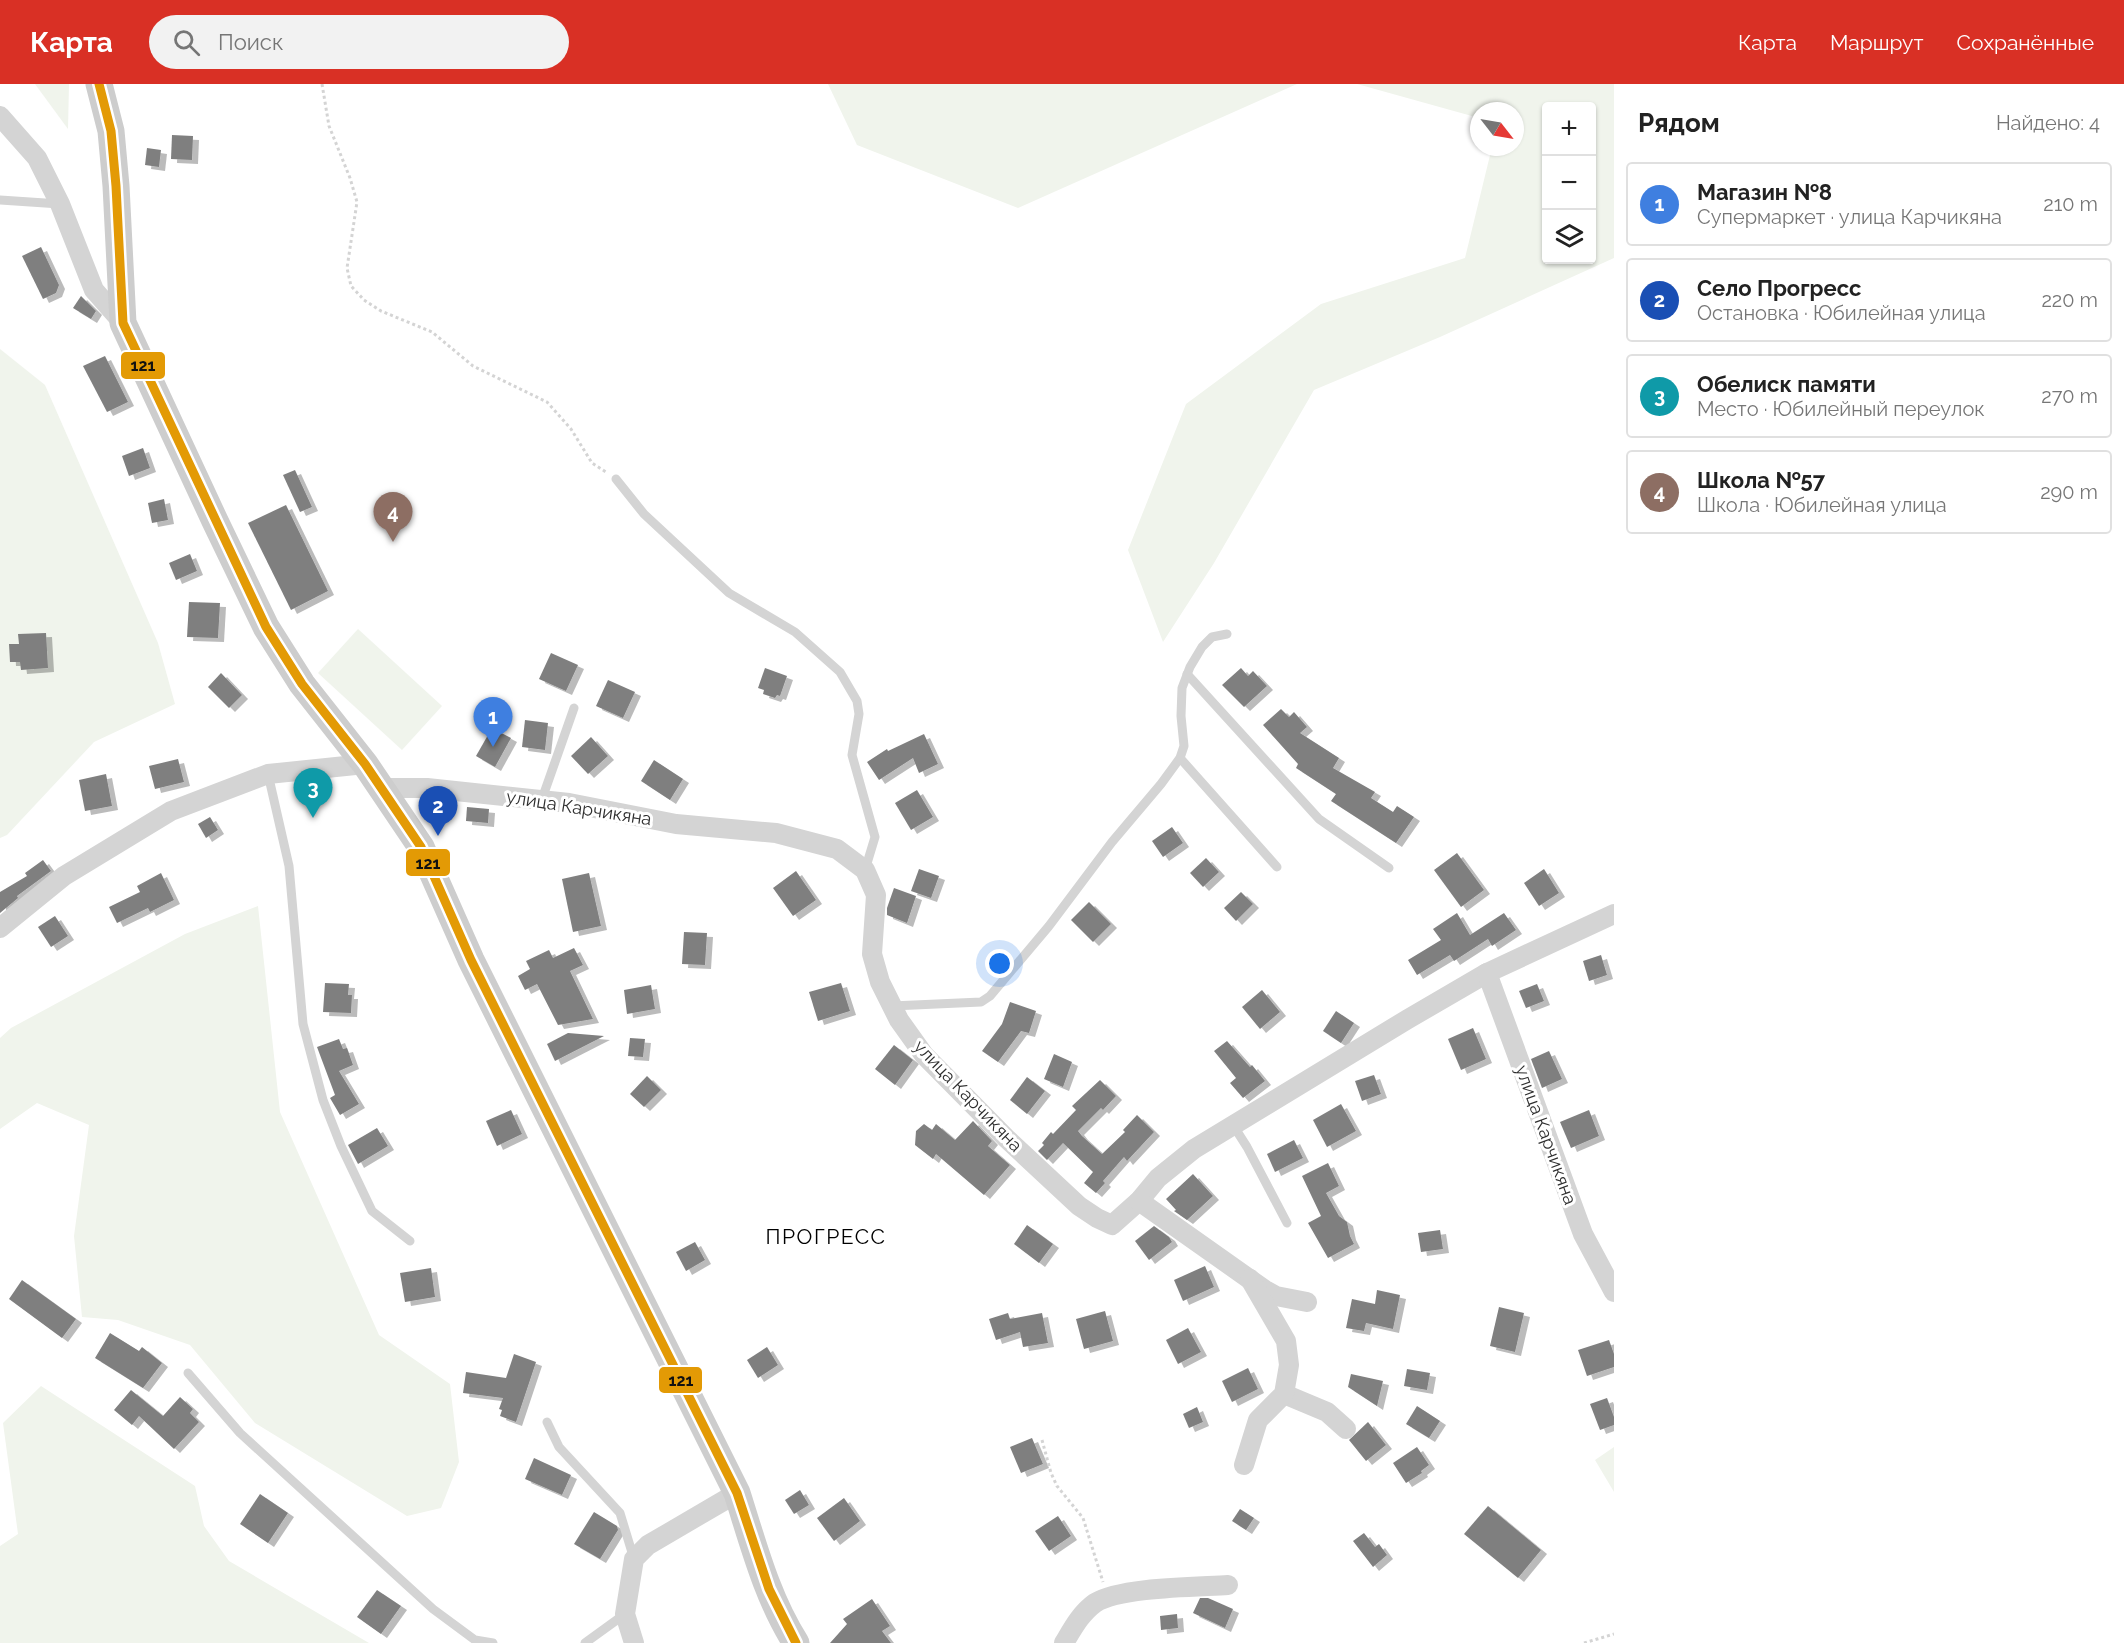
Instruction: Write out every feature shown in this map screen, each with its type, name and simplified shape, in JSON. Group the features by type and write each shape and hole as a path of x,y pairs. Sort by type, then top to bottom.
{"street":[{"path":"99,84 112,142 123,323"},
{"path":"0,116 37,158 60,204 94,290 123,323 266,627 302,684 383,788 421,847 471,960 737,1493 758,1560 786,1628 796,1643"},
{"path":"0,928 64,876 171,811 268,774 365,764"},
{"name":"улица Карчикяна","path":"383,788 427,788 542,799 676,824 776,833 837,849 865,870 876,895 872,954 880,982 899,1020 924,1055 1006,1138 1079,1206 1112,1225 1139,1201 1158,1178 1194,1149 1407,1019 1487,974 1614,914"},
{"name":"улица Карчикяна","path":"1487,974 1582,1234 1609,1287 1614,1292"},
{"path":"1139,1201 1276,1296 1306,1302"},
{"path":"1244,1465 1258,1420 1284,1394 1289,1365 1286,1341 1250,1280"},
{"path":"1284,1394 1327,1412 1346,1430"},
{"path":"634,1643 626,1614 634,1559 648,1545 737,1493"},
{"path":"1064,1643 1082,1614 1106,1597 1162,1588 1228,1585"}],"lane":[{"path":"0,200 60,204"},
{"path":"616,479 644,514 729,593 795,632 840,672 857,701 859,714 852,755 875,837 865,870"},
{"path":"892,1006 981,1002 990,996 1049,926 1112,842 1180,758 1184,746 1181,716 1182,688 1187,674 1202,647 1212,638 1227,634"},
{"path":"1187,674 1319,819 1389,868"},
{"path":"542,799 574,708"},
{"path":"1180,758 1278,867"},
{"path":"268,774 289,866 303,1024 323,1100 341,1146 372,1211 410,1240"},
{"path":"1233,1125 1287,1223"},
{"path":"188,1373 240,1433 433,1609 474,1642 493,1643"},
{"path":"547,1422 559,1447 620,1513 634,1559"},
{"path":"585,1643 626,1614"}],"path":[{"path":"322,84 329,126 357,202 347,268 351,286 364,300 381,311 432,332 473,366 547,402 571,429 592,463 616,479"},
{"path":"1042,1440 1057,1486 1083,1518 1102,1575 1106,1597"},
{"path":"1584,1643 1614,1634"}],"shaded area":[{"path":"35,84 69,84 68,129"},
{"path":"828,84 1297,84 1018,208 857,145"},
{"path":"1357,84 1614,84 1614,258 1440,337 1314,390 1214,563 1163,642 1128,550 1186,404 1321,304 1465,258 1490,156 1524,156 1524,102 1470,102 1470,115"},
{"path":"0,349 45,385 158,643 175,704 94,742 7,835 0,838"},
{"path":"358,629 442,706 402,750 318,673"},
{"path":"258,906 280,1112 379,1335 450,1384 459,1462 441,1508 407,1516 255,1423 190,1345 118,1320 82,1317 74,1236 89,1125 37,1103 0,1129 0,1038 11,1028 185,934"},
{"path":"41,1386 195,1486 204,1526 229,1561 369,1643 0,1643 0,1546 18,1534 3,1423"},
{"path":"1614,1447 1614,1492 1595,1460"}],"building":[{"path":"172,135 193,136 192,160 171,159"},
{"path":"147,148 161,150 159,167 145,165"},
{"path":"41,247 59,285 56,293 43,299 22,256"},
{"path":"81,296 96,311 91,319 73,308"},
{"path":"105,356 128,402 107,412 83,366"},
{"path":"143,448 150,468 129,476 122,456"},
{"path":"295,470 312,507 300,512 283,475"},
{"path":"164,499 168,520 152,523 148,503"},
{"path":"286,505 328,591 291,610 248,523"},
{"path":"190,554 197,571 176,580 169,563"},
{"path":"189,602 220,603 218,638 187,637"},
{"path":"46,633 48,668 21,670 20,662 10,662 9,644 19,644 18,634"},
{"path":"551,653 578,665 566,691 539,679"},
{"path":"765,668 787,676 780,696 777,695 775,698 763,694 764,690 758,688"},
{"path":"1241,668 1248,676 1253,671 1267,686 1244,707 1222,685"},
{"path":"221,673 242,695 229,708 208,687"},
{"path":"608,680 635,692 623,718 596,706"},
{"path":"1281,709 1289,717 1294,712 1307,727 1300,733 1339,758 1333,768 1375,792 1371,798 1393,812 1397,806 1414,817 1396,843 1331,801 1336,794 1296,768 1298,764 1263,725"},
{"path":"525,720 548,723 545,750 522,747"},
{"path":"492,728 511,738 495,767 476,756"},
{"path":"924,734 938,764 919,773 913,758 879,780 867,762 887,749 888,751"},
{"path":"591,737 608,756 588,774 571,756"},
{"path":"178,759 184,782 155,789 149,766"},
{"path":"654,760 683,779 670,800 641,781"},
{"path":"106,774 112,806 85,811 79,780"},
{"path":"917,790 933,817 911,830 895,803"},
{"path":"467,807 489,809 488,823 466,821"},
{"path":"210,817 218,830 206,838 198,824"},
{"path":"1172,827 1183,843 1163,857 1152,841"},
{"path":"1457,853 1484,890 1461,907 1434,870"},
{"path":"1206,858 1219,872 1203,887 1190,873"},
{"path":"43,860 51,871 17,896 18,898 0,913 0,892 27,876 25,873"},
{"path":"919,869 939,876 931,898 911,891"},
{"path":"1544,869 1559,893 1539,906 1524,883"},
{"path":"796,871 816,900 793,916 773,888"},
{"path":"161,873 174,900 150,912 148,908 117,923 109,907 140,892 137,886"},
{"path":"589,873 601,926 573,932 562,879"},
{"path":"894,888 916,896 907,923 887,915"},
{"path":"1241,892 1253,904 1236,921 1224,908"},
{"path":"1089,902 1111,924 1093,942 1071,920"},
{"path":"1457,913 1470,935 1504,913 1516,930 1492,946 1488,939 1454,961 1450,955 1417,975 1408,960 1441,940 1433,929"},
{"path":"55,916 68,936 51,947 38,927"},
{"path":"684,932 707,933 705,965 682,964"},
{"path":"574,948 583,965 570,971 593,1019 558,1025 537,984 525,990 518,976 530,969 526,961 549,950 553,958"},
{"path":"1601,955 1607,975 1589,981 1583,961"},
{"path":"325,983 349,984 348,995 352,995 351,1013 323,1012"},
{"path":"841,983 850,1011 818,1021 809,992"},
{"path":"1537,984 1544,1001 1526,1008 1519,991"},
{"path":"651,985 655,1009 627,1014 624,990"},
{"path":"1262,990 1280,1012 1260,1029 1242,1007"},
{"path":"1010,1002 1036,1011 1029,1033 1021,1031 998,1062 982,1051 1002,1024"},
{"path":"1336,1011 1354,1023 1341,1043 1323,1031"},
{"path":"1473,1028 1486,1059 1461,1070 1448,1039"},
{"path":"568,1033 604,1036 555,1061 547,1044"},
{"path":"630,1038 645,1039 643,1057 628,1056"},
{"path":"339,1039 343,1049 347,1048 353,1065 339,1071 359,1104 340,1115 330,1098 335,1095 317,1047"},
{"path":"1227,1041 1265,1081 1243,1098 1230,1083 1236,1078 1214,1051"},
{"path":"894,1045 913,1060 895,1085 875,1069"},
{"path":"1549,1051 1562,1079 1542,1088 1531,1059"},
{"path":"1054,1054 1072,1062 1063,1087 1044,1079"},
{"path":"1374,1075 1381,1094 1362,1101 1355,1081"},
{"path":"647,1076 661,1090 644,1107 630,1094"},
{"path":"1027,1077 1045,1091 1027,1114 1010,1100"},
{"path":"1100,1080 1116,1096 1078,1131 1082,1136 1102,1154 1125,1132 1123,1130 1137,1115 1154,1132 1127,1161 1124,1157 1103,1181 1105,1183 1096,1193 1084,1183 1093,1172 1063,1143 1047,1160 1038,1151 1051,1132 1053,1134 1076,1110 1072,1106"},
{"path":"1341,1104 1356,1131 1327,1147 1313,1120"},
{"path":"511,1110 522,1134 497,1146 486,1121"},
{"path":"1589,1110 1599,1136 1571,1148 1560,1122"},
{"path":"973,1121 992,1141 988,1146 1010,1165 984,1195 936,1154 933,1159 915,1145 916,1131 924,1124 932,1130 936,1124 955,1140"},
{"path":"377,1128 388,1146 358,1164 348,1145"},
{"path":"1294,1140 1303,1158 1275,1172 1267,1154"},
{"path":"1328,1163 1339,1186 1326,1193 1339,1216 1347,1222 1354,1244 1328,1258 1308,1223 1321,1216 1302,1176"},
{"path":"1193,1174 1213,1196 1187,1220 1174,1211 1176,1210 1166,1199"},
{"path":"1027,1225 1053,1244 1039,1263 1014,1244"},
{"path":"1154,1226 1172,1242 1149,1260 1135,1241"},
{"path":"1440,1230 1443,1249 1421,1252 1418,1233"},
{"path":"695,1242 705,1260 686,1271 676,1252"},
{"path":"1205,1266 1214,1287 1183,1301 1174,1280"},
{"path":"431,1268 435,1297 405,1302 400,1273"},
{"path":"22,1280 76,1319 62,1338 9,1299"},
{"path":"1377,1290 1400,1295 1393,1329 1366,1323 1364,1331 1346,1328 1352,1299 1375,1304"},
{"path":"1499,1307 1524,1313 1515,1352 1490,1346"},
{"path":"1105,1311 1113,1341 1084,1349 1076,1319"},
{"path":"1008,1313 1010,1319 1042,1313 1048,1343 1023,1347 1020,1332 996,1340 989,1319"},
{"path":"1188,1328 1201,1352 1178,1364 1166,1340"},
{"path":"110,1333 139,1351 142,1347 162,1363 143,1388 95,1358"},
{"path":"1609,1340 1614,1354 1614,1367 1587,1376 1578,1350"},
{"path":"767,1347 778,1365 758,1378 747,1360"},
{"path":"514,1354 536,1362 516,1422 500,1416 502,1410 499,1409 503,1398 463,1393 466,1372 506,1378"},
{"path":"1248,1368 1258,1389 1232,1402 1222,1381"},
{"path":"1407,1369 1430,1373 1427,1390 1404,1386"},
{"path":"1351,1374 1383,1381 1377,1406 1348,1387"},
{"path":"131,1390 163,1416 180,1397 193,1409 190,1413 199,1422 174,1449 139,1416 132,1425 114,1410"},
{"path":"1607,1398 1614,1417 1614,1425 1600,1430 1590,1404"},
{"path":"1417,1406 1440,1421 1429,1438 1406,1424"},
{"path":"1197,1407 1203,1422 1189,1428 1183,1414"},
{"path":"1368,1422 1386,1445 1366,1461 1349,1440"},
{"path":"1032,1438 1043,1464 1021,1473 1010,1447"},
{"path":"1417,1447 1429,1465 1421,1471 1422,1473 1406,1483 1393,1463"},
{"path":"534,1458 571,1475 562,1495 525,1479"},
{"path":"800,1490 809,1505 794,1514 785,1500"},
{"path":"260,1494 288,1513 268,1543 240,1524"},
{"path":"844,1498 860,1521 834,1541 817,1518"},
{"path":"1488,1506 1541,1550 1518,1578 1464,1534"},
{"path":"1240,1509 1254,1518 1246,1530 1232,1521"},
{"path":"594,1512 617,1526 618,1530 600,1559 574,1544"},
{"path":"1058,1516 1071,1536 1049,1551 1035,1531"},
{"path":"1364,1533 1375,1547 1379,1544 1387,1555 1373,1567 1353,1541"},
{"path":"377,1590 401,1606 381,1634 357,1617"},
{"path":"1200,1598 1208,1598 1233,1609 1225,1628 1193,1613"},
{"path":"872,1599 890,1626 882,1631 891,1643 830,1643 847,1624 843,1619"},
{"path":"1177,1614 1178,1628 1161,1630 1160,1616"}],"transit line":[{"name":"121","path":"99,84 111,131 123,323 266,627 302,684 365,764 421,847 471,960 737,1493 769,1589 796,1643"}],"place":[{"name":"Школа №57","path":"393,542"},
{"name":"Магазин №8","path":"493,747"},
{"name":"Обелиск памяти","path":"313,818"},
{"name":"Село Прогресс","path":"438,836"}],"district":[{"name":"ПРОГРЕСС","path":"826,1237"}]}
